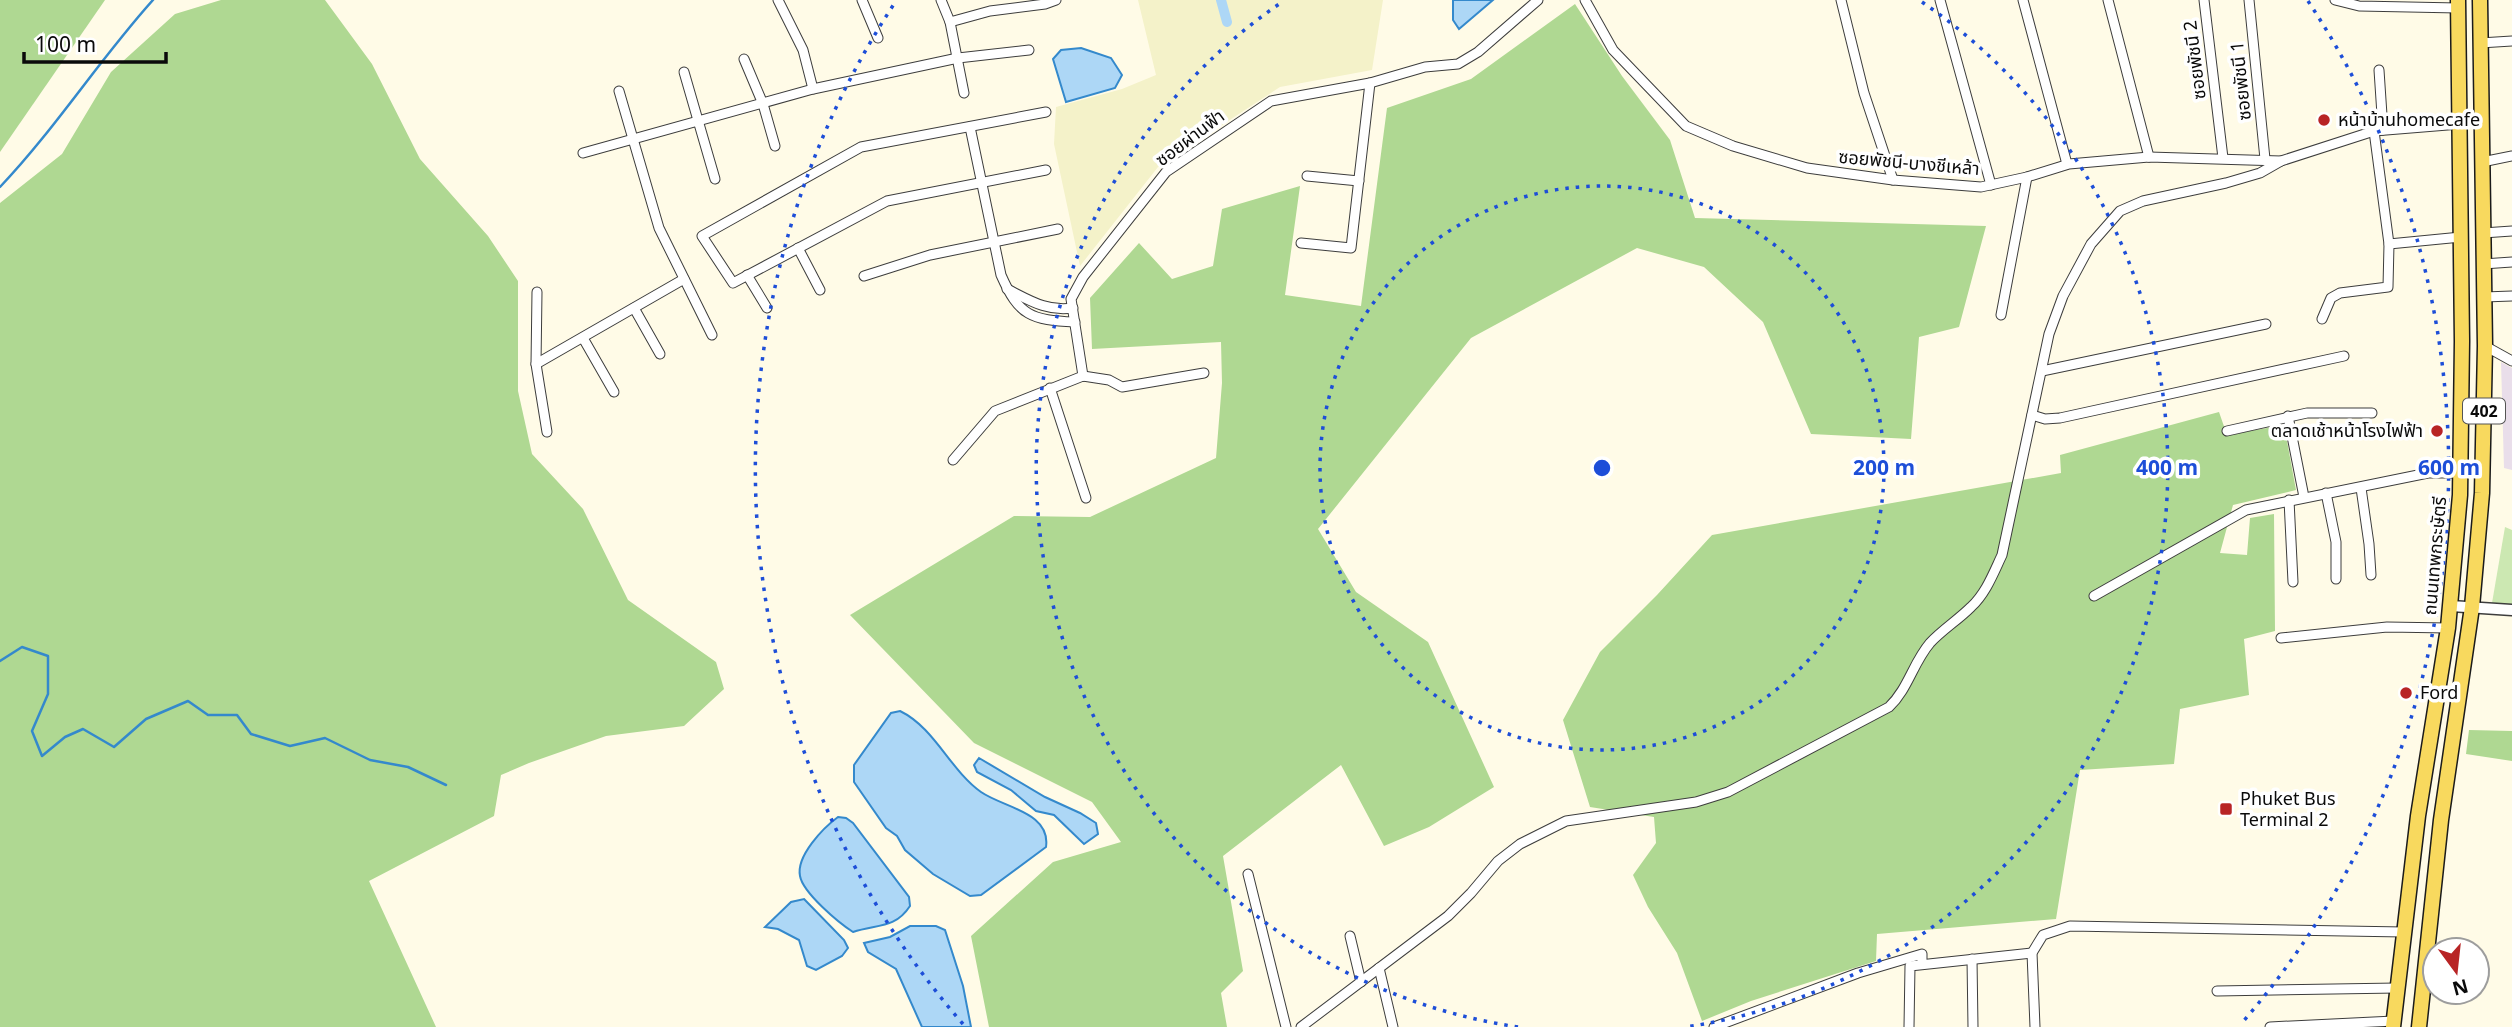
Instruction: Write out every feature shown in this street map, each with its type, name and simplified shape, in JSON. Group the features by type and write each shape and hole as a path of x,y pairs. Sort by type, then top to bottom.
{"main road":[{"name":"402","path":"2419,1027 2441,820 2472,607 2482,493 2485,346 2480,0"},
{"name":"ถนนเทพกระษัตรี","path":"2393,1024 2418,816 2451,606 2461,473 2458,4"}],"street":[{"path":"778,0 803,50 813,89"},
{"path":"862,0 878,38"},
{"path":"941,0 950,22 964,93"},
{"path":"950,22 990,11 1045,4 1056,0"},
{"name":"ซอยผ่านฟ้า","path":"1083,376 1071,299 1083,276 1166,172 1271,101 1370,83 1425,68 1458,64 1478,52 1538,0"},
{"name":"ซอยพัชนี-บางชีเหล้า","path":"1585,0 1612,50 1686,126 1733,146 1807,168 1893,180 1981,187 2027,177 2067,164 2149,157 2281,161 2378,131 2460,124"},
{"path":"1841,0 1864,93 1893,180"},
{"path":"1940,0 1990,185"},
{"path":"2023,0 2067,164"},
{"path":"2108,0 2149,157"},
{"name":"ซอยพัชนี 2","path":"2204,0 2223,158"},
{"name":"ซอยพัชนี 1","path":"2249,0 2265,159"},
{"path":"2335,0 2359,6 2458,4"},
{"path":"2480,43 2512,41"},
{"path":"583,153 813,89 957,58 1029,50"},
{"path":"744,59 763,104 775,146"},
{"path":"2322,318 2330,298 2340,293 2388,287 2389,244 2378,131 2379,70"},
{"path":"684,72 715,178"},
{"path":"1301,243 1351,248 1370,83"},
{"path":"619,91 659,228 712,335"},
{"path":"1046,113 861,148 702,236 733,283 887,201 1046,170"},
{"path":"970,127 1001,275 1007,289 1015,303 1033,315 1051,321 1075,322"},
{"path":"2482,162 2512,156"},
{"path":"1300,1027 1448,916 1498,861 1520,844 1566,821 1696,802 1728,792 1889,707 1899,698 1917,661 1931,643 1973,605 1988,585 2002,555 2049,334 2063,296 2091,244 2120,211 2143,201 2260,173 2281,161"},
{"path":"1307,176 1359,181"},
{"path":"2001,315 2027,177"},
{"path":"864,275 930,255 1058,229"},
{"path":"2483,233 2512,231"},
{"path":"2389,244 2461,237"},
{"path":"797,248 820,290"},
{"path":"2483,264 2512,262"},
{"path":"747,275 767,308"},
{"path":"536,364 684,279"},
{"path":"1007,289 1042,306 1057,310 1073,308"},
{"path":"537,292 536,364 547,432"},
{"path":"2484,297 2512,296"},
{"path":"634,308 660,354"},
{"path":"2042,371 2266,324"},
{"path":"583,338 614,392"},
{"path":"2485,346 2512,361"},
{"path":"2032,415 2045,419 2060,418 2344,356"},
{"path":"953,460 995,411 1083,376 1109,380 1122,387 1205,373"},
{"path":"1051,388 1086,498"},
{"path":"2227,431 2307,412 2372,413"},
{"path":"2288,416 2304,497"},
{"path":"2094,596 2246,510 2428,473 2461,473"},
{"path":"2361,488 2371,575"},
{"path":"2326,494 2336,542 2336,579"},
{"path":"2289,500 2294,582"},
{"path":"2451,606 2512,610"},
{"path":"2281,638 2387,627 2448,628"},
{"path":"1248,874 1286,1027"},
{"path":"2035,1027 2032,953 2043,935 2070,926 2404,932"},
{"path":"1350,936 1361,982"},
{"path":"1909,1027 1910,965 2032,953"},
{"path":"1714,1027 1858,974 1922,954 1922,964"},
{"path":"1972,959 1973,1027"},
{"path":"1379,968 1393,1027"},
{"path":"2217,991 2398,988"},
{"path":"2270,1027 2393,1024"}],"shaded area":[{"path":"1138,0 1383,0 1372,70 1280,87 1158,167 1080,266 1054,144 1056,107 1122,89 1156,75"},
{"path":"2501,362 2512,368 2512,470 2504,468"}],"green space":[{"path":"0,0 105,0 0,152"},
{"path":"221,0 325,0 372,64 420,159 488,236 518,281 518,391 532,454 583,509 628,600 716,662 724,689 684,726 606,736 501,775 494,816 369,881 436,1027 0,1027 0,203 62,154 111,72 175,14"},
{"path":"1575,4 1622,76 1670,140 1695,218 1986,226 1959,327 1919,337 1911,439 1811,434 1763,322 1704,267 1637,248 1471,338 1318,529 1356,592 1428,642 1494,787 1429,827 1384,846 1341,765 1223,856 1243,971 1221,993 1227,1027 989,1027 971,936 1053,862 1121,842 1092,802 974,743 850,615 1014,516 1090,517 1216,458 1222,383 1221,342 1092,349 1090,298 1139,243 1172,279 1213,266 1222,209 1300,186 1285,295 1361,306 1387,108 1471,79"},
{"path":"2219,412 2227,435 2284,425 2296,490 2233,505 2220,553 2247,555 2250,518 2274,514 2275,631 2244,639 2249,695 2180,709 2174,764 2080,770 2056,919 1877,934 1876,961 1751,1001 1702,1021 1677,953 1648,907 1633,875 1656,843 1654,817 1590,807 1563,720 1600,652 1712,535 2061,473 2060,455"},
{"path":"2505,527 2512,530 2512,605 2492,603"},
{"path":"2469,730 2512,731 2512,761 2466,754"}],"water":[{"path":"1453,0 1493,0 1459,29 1453,20"},
{"path":"1081,48 1111,58 1122,75 1115,88 1066,102 1053,59 1061,50"},
{"path":"900,711 912,718 933,738 970,783 991,798 1034,818 1046,835 1046,847 981,895 970,896 933,874 905,850 854,782 854,765 891,713"},
{"path":"979,758 1096,823 1098,834 1084,844 1054,815 1036,811 1011,790 977,772 974,765"},
{"path":"838,817 853,823 909,897 910,906 898,919 885,925 853,932 822,907 803,883 800,868 806,851 818,835"},
{"path":"804,899 844,940 848,948 842,956 816,970 807,966 799,940 778,929 765,927 791,902"},
{"path":"910,926 936,926 945,930 963,986 971,1027 922,1027 896,969 868,952 864,943 890,937"}],"waterway":[{"path":"0,187 153,0"},
{"path":"1221,0 1227,22"},
{"path":"0,661 22,647 48,656 48,694 32,731 42,756 65,737 83,729 114,747 146,719 188,701 208,715 237,715 251,734 290,746 325,738 370,760 408,767 446,785"}],"place":[{"name":"หน้าบ้านhomecafe","path":"2324,120"},
{"name":"ตลาดเช้าหน้าโรงไฟฟ้า","path":"2437,431"},
{"name":"Ford","path":"2406,693"},
{"name":"Phuket Bus Terminal 2","path":"2226,809"}]}
